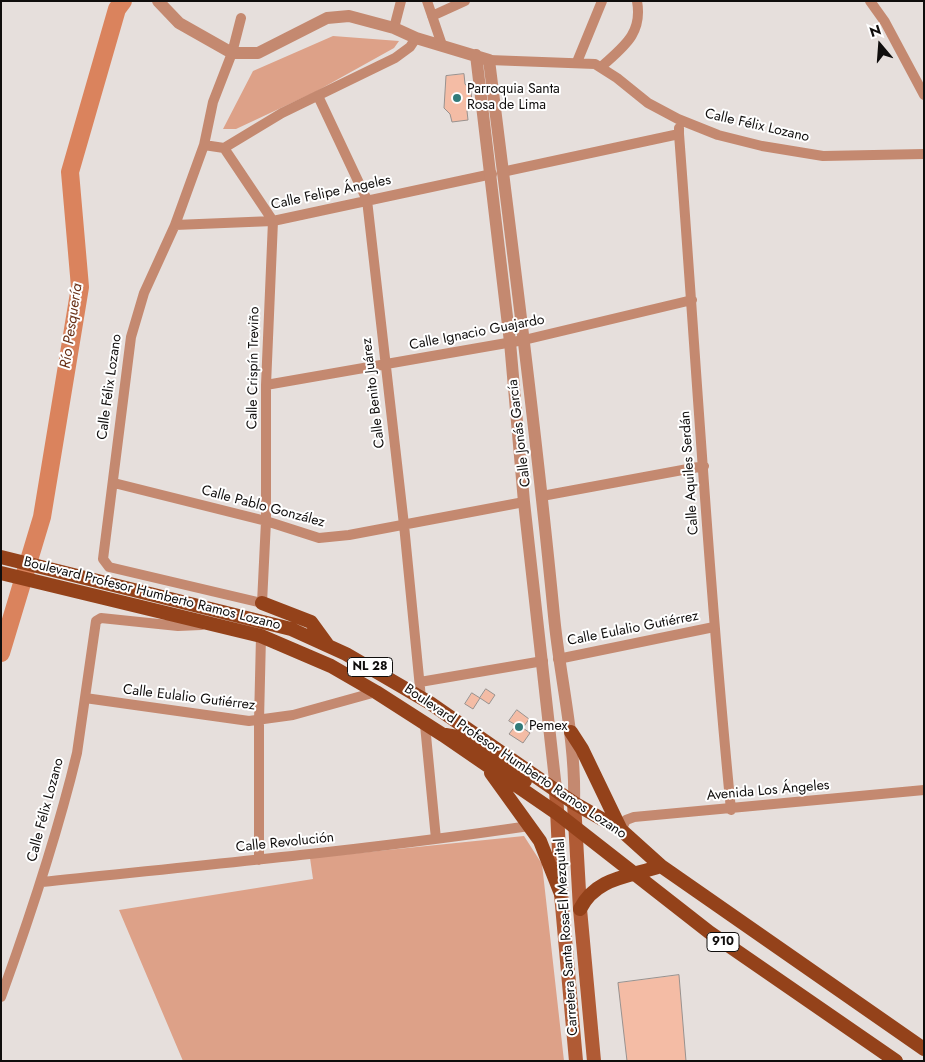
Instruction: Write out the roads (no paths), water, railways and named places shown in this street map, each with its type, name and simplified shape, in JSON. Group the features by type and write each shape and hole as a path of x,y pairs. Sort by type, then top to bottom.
{"main road":[{"name":"Boulevard Profesor Humberto Ramos Lozano","path":"1,557 291,629 327,644 419,692 574,803 621,830 661,866 924,1048"},
{"name":"Boulevard Profesor Humberto Ramos Lozano","path":"1,573 261,636 306,654 376,692 558,814 709,932 896,1061"},
{"path":"262,603 311,622 327,644"},
{"path":"376,692 394,688 419,692"},
{"path":"571,732 585,756 621,830"},
{"path":"442,735 466,739 529,783 550,786"},
{"path":"484,764 529,826 547,855 561,894"},
{"name":"Carretera Santa Rosa-El Mezquital","path":"550,786 558,814 561,894 576,1061"},
{"path":"574,803 580,909 594,1061"},
{"path":"580,909 586,897 596,887 661,866"}],"street":[{"path":"158,1 170,14 197,35 232,53 241,18"},
{"path":"394,28 401,1"},
{"path":"428,1 442,44"},
{"path":"432,16 465,1"},
{"path":"577,62 602,1"},
{"path":"601,67 624,46 635,31 638,22 637,1"},
{"path":"870,1 885,22 924,95"},
{"name":"Calle Félix Lozano","path":"262,603 109,567 104,562 131,337 152,272 175,225 204,145 212,102 232,53 249,54 268,49 320,21 337,15 362,18 394,28 416,38 442,44 488,60 577,62 601,67 648,103 678,119 718,135 806,154 846,156 924,154"},
{"path":"204,145 224,148 266,122 396,58 410,47 416,38"},
{"name":"Calle Jonás García","path":"476,55 524,340 558,659 575,767 574,803"},
{"name":"Calle Jonás García","path":"488,60 524,502 543,661 550,786"},
{"name":"Calle Benito Juárez","path":"318,96 368,200 404,525 419,692"},
{"path":"678,119 679,134"},
{"name":"Calle Felipe Ángeles","path":"175,225 273,220 679,134"},
{"name":"Calle Aquiles Serdán","path":"679,134 714,627 731,810"},
{"path":"224,148 273,220"},
{"name":"Calle Crispín Treviño","path":"262,603 266,521 266,385 273,220"},
{"name":"Calle Ignacio Guajardo","path":"266,385 524,340 692,300"},
{"path":"542,496 704,466"},
{"name":"Calle Pablo González","path":"114,483 266,521 319,538 349,535 524,502"},
{"name":"Calle Félix Lozano","path":"1,997 42,882 77,754 96,620 101,618 178,626 217,624"},
{"name":"Calle Eulalio Gutiérrez","path":"558,659 714,627"},
{"path":"259,860 261,636"},
{"path":"419,692 543,661"},
{"name":"Calle Eulalio Gutiérrez","path":"85,698 259,721 327,707 376,692"},
{"path":"425,725 436,840"},
{"name":"Avenida Los Ángeles","path":"621,830 622,824 634,817 678,812 731,810 924,790"},
{"name":"Calle Revolución","path":"42,882 436,840 529,826"}],"waterway":[{"name":"Río Pesquería","path":"1,653 42,517 80,287 70,172 117,9 123,1"}],"place":[{"name":"Parroquia Santa Rosa de Lima","path":"457,98"},
{"name":"Pemex","path":"519,727"}]}
